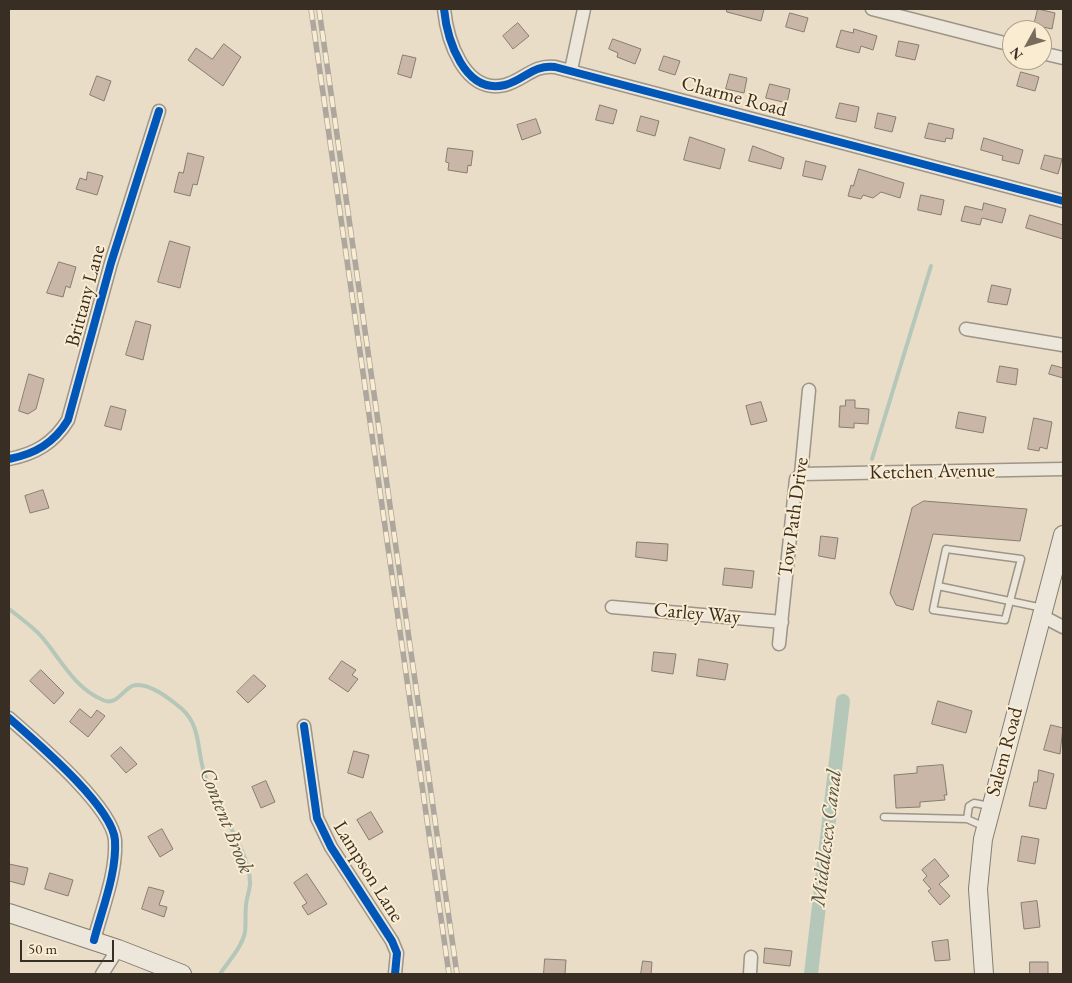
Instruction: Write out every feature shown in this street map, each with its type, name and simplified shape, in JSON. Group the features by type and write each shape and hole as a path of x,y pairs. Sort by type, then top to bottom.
{"main road":[{"name":"Salem Road","path":"984,974 978,890 986,828 1063,535"},
{"path":"9,913 94,940 182,974"}],"street":[{"name":"Charme Road","path":"444,9 450,38 459,61 470,75 486,83 503,85 540,67 555,66 1063,200"},
{"path":"571,70 584,9"},
{"path":"872,9 1002,42"},
{"name":"Brittany Lane","path":"9,459 40,450 57,436 68,420 111,263 159,111"},
{"path":"966,329 1063,345"},
{"name":"Tow Path Drive","path":"779,644 796,479 801,474 809,390"},
{"name":"Ketchen Avenue","path":"801,474 1063,470"},
{"name":"Carley Way","path":"612,607 782,622"},
{"path":"1043,613 1063,627"},
{"path":"9,718 92,797 107,816 112,827 115,838 113,866 94,940"},
{"name":"Lampson Lane","path":"304,726 317,818 331,847 392,941 397,953 394,974"},
{"path":"102,974 118,949"},
{"path":"750,974 751,957"}],"lane":[{"path":"946,549 1021,560 1006,620 933,610 938,586 946,549"},
{"path":"938,586 1010,602 1043,613"},
{"path":"967,819 969,806 974,803 991,806"},
{"path":"884,817 967,819 986,828"}],"building":[{"path":"727,9 764,9 761,21 727,12"},
{"path":"1038,9 1055,13 1052,29 1052,20 1035,20"},
{"path":"790,13 808,18 804,32 786,27"},
{"path":"518,23 529,36 513,49 503,36"},
{"path":"854,29 877,36 873,50 861,46 859,53 836,47 841,30 853,33"},
{"path":"613,39 641,49 635,64 617,57 618,53 609,49"},
{"path":"899,41 919,45 915,60 896,56"},
{"path":"224,44 241,57 223,86 188,60 196,48 212,59"},
{"path":"403,55 416,58 411,78 398,74"},
{"path":"664,56 680,61 675,75 659,70"},
{"path":"1021,72 1039,77 1035,91 1017,86"},
{"path":"730,74 747,78 744,93 726,89"},
{"path":"97,76 111,81 104,101 90,95"},
{"path":"770,84 790,89 787,103 766,98"},
{"path":"840,103 859,107 856,122 836,118"},
{"path":"600,105 617,110 613,124 596,120"},
{"path":"878,113 896,117 892,132 875,128"},
{"path":"641,116 659,121 655,136 637,131"},
{"path":"536,119 541,133 522,140 517,125"},
{"path":"929,123 954,129 952,139 946,138 945,142 925,138"},
{"path":"690,137 725,149 720,169 684,160"},
{"path":"984,138 1023,150 1019,164 1002,160 1003,156 981,150"},
{"path":"753,146 784,158 781,169 749,161"},
{"path":"448,148 473,151 471,166 468,165 467,173 448,170 449,163 446,162"},
{"path":"188,153 204,157 197,185 193,184 190,196 174,192 179,172 183,173"},
{"path":"1045,155 1062,159 1058,174 1041,169"},
{"path":"806,161 826,166 822,180 803,176"},
{"path":"859,169 904,183 900,198 881,192 873,198 863,195 861,199 848,196"},
{"path":"88,172 103,176 97,195 76,189 80,178 86,180"},
{"path":"921,195 944,200 941,215 918,210"},
{"path":"984,203 1006,209 1002,223 982,218 980,225 961,221 965,206 982,210"},
{"path":"1030,215 1063,225 1063,239 1026,228"},
{"path":"170,241 190,247 180,288 158,282"},
{"path":"59,262 76,267 70,288 66,286 63,297 47,293"},
{"path":"992,285 1011,289 1007,305 988,302"},
{"path":"136,321 151,325 143,360 126,355"},
{"path":"1052,365 1063,368 1063,378 1049,374"},
{"path":"1000,366 1018,369 1016,385 997,382"},
{"path":"29,374 44,379 36,409 28,414 19,411"},
{"path":"846,400 855,400 855,408 869,409 868,424 854,423 854,428 839,427 840,406 845,406"},
{"path":"761,402 767,421 751,425 746,406"},
{"path":"111,406 126,410 121,430 105,426"},
{"path":"959,412 986,417 983,433 956,428"},
{"path":"1034,418 1052,422 1047,449 1040,447 1039,451 1028,449"},
{"path":"43,490 49,508 30,513 25,496"},
{"path":"924,501 1027,509 1020,541 933,534 913,610 896,605 890,593 912,508"},
{"path":"821,536 838,538 835,559 819,556"},
{"path":"637,542 668,544 667,561 636,557"},
{"path":"725,568 754,571 752,588 723,585"},
{"path":"654,652 676,654 673,674 652,671"},
{"path":"699,659 728,664 725,680 697,676"},
{"path":"342,661 356,670 352,675 358,679 348,692 329,679"},
{"path":"41,670 64,693 54,704 30,681"},
{"path":"254,675 266,686 248,703 237,692"},
{"path":"938,701 972,711 966,733 932,724"},
{"path":"80,709 91,718 97,710 105,716 88,737 70,722"},
{"path":"1051,725 1063,728 1060,754 1044,750"},
{"path":"121,747 137,764 126,773 111,756"},
{"path":"354,751 369,755 363,778 348,773"},
{"path":"943,765 947,795 944,795 945,800 920,802 920,807 896,808 894,775 917,773 917,767"},
{"path":"1039,770 1054,774 1046,809 1029,806 1034,782 1037,782"},
{"path":"266,781 275,802 261,808 252,787"},
{"path":"371,812 383,832 369,840 357,820"},
{"path":"162,829 173,849 160,857 148,837"},
{"path":"1022,836 1039,839 1035,864 1018,861"},
{"path":"935,859 949,876 939,884 950,896 940,905 928,891 931,889 923,880 927,876 922,870"},
{"path":"9,864 28,868 24,885 9,881"},
{"path":"50,873 73,880 68,896 45,889"},
{"path":"307,874 327,904 308,915 302,906 307,903 294,883"},
{"path":"149,887 164,891 159,905 167,907 164,917 142,909"},
{"path":"1037,901 1040,927 1024,929 1021,903"},
{"path":"948,940 950,960 935,961 932,942"},
{"path":"765,948 792,951 790,966 764,963"},
{"path":"545,959 566,960 565,974 544,974"},
{"path":"643,961 652,962 651,974 641,974"},
{"path":"1030,962 1048,962 1048,974 1030,974"}],"waterway":[{"path":"872,459 931,266"},
{"name":"Content Brook","path":"9,609 37,632 83,688 103,700 115,700 132,686 145,686 152,688 172,701 188,716 198,739 204,772 215,799 244,856 250,883 243,938 238,949 220,974"},
{"name":"Middlesex Canal","path":"811,974 843,701"}],"railway":[{"path":"311,9 449,974"},
{"path":"319,9 457,974"}],"cycle path":[{"path":"444,9 449,35 460,62 468,73 479,82 491,86 512,83 535,70 555,67 1063,201"},
{"path":"9,459 35,451 43,446 57,435 68,420 111,263 159,111"},
{"path":"9,718 71,775 101,810 111,826 115,840 114,865 94,940"},
{"path":"304,726 317,818 331,847 392,941 397,953 395,974"}]}
